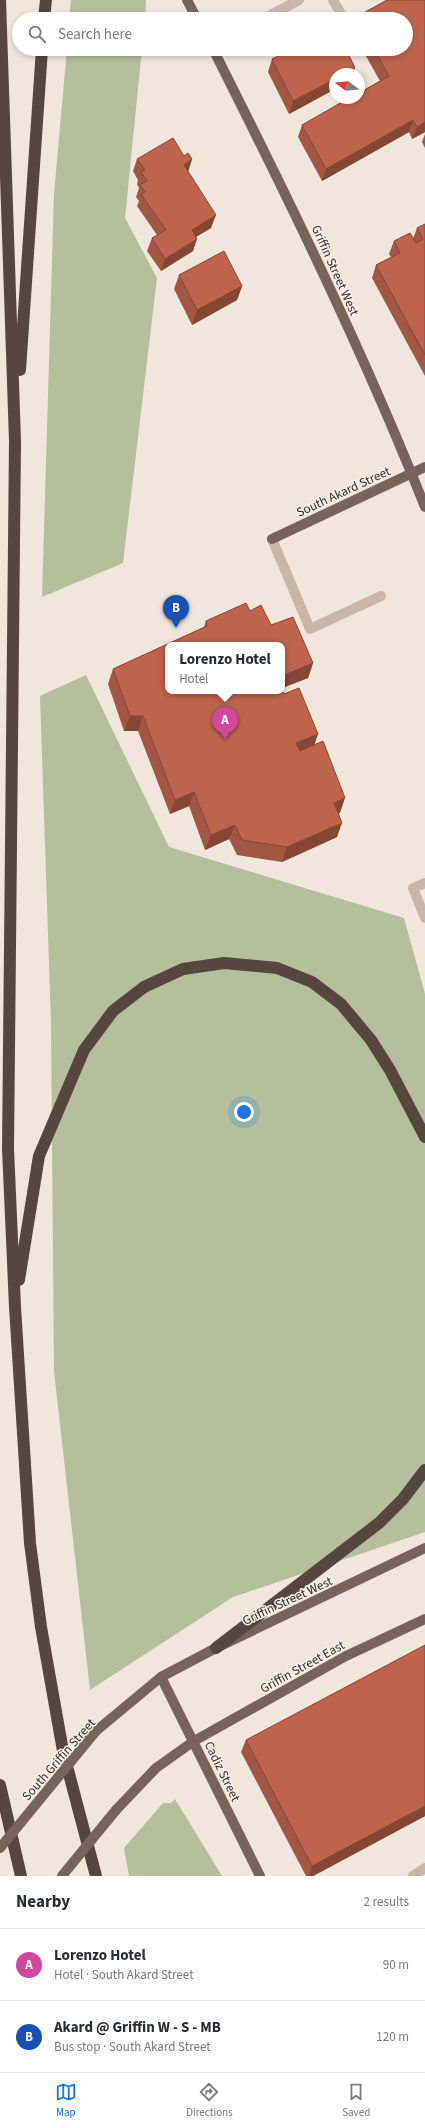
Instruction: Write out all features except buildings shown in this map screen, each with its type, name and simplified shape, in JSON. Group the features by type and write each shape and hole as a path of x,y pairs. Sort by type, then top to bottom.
{"highway":[{"path":"0,0 15,441 8,1149 15,1307 30,1543 41,1627 63,1751 96,1876"},
{"path":"45,12 46,0"},
{"path":"15,441 42,56"},
{"path":"15,1307 39,1156 84,1050 113,1011 144,987 183,969 224,963 278,968 312,982 341,1004 371,1040 390,1070 425,1137"},
{"path":"216,1648 379,1523 403,1499 425,1470"},
{"path":"0,1785 21,1876"}],"main road":[{"path":"187,0 193,12"},
{"name":"Griffin Street West","path":"217,56 301,224 397,436 425,507"},
{"name":"South Akard Street","path":"272,539 425,467"},
{"name":"Griffin Street West","path":"160,1678 216,1648 425,1548"},
{"name":"Griffin Street East","path":"194,1741 346,1656 425,1619"},
{"name":"Cadiz Street","path":"160,1678 194,1741 260,1876"},
{"name":"South Griffin Street","path":"0,1848 96,1731 160,1678"},
{"path":"62,1876 116,1810 156,1768 194,1741"}],"street":[{"path":"276,12 299,0"},
{"path":"334,0 340,12"},
{"path":"272,539 310,629 381,596"},
{"path":"425,883 413,888 425,918"},
{"path":"413,1876 425,1868"}],"green space":[{"path":"71,0 146,0 145,12 70,12"},
{"path":"66,56 141,56 125,218 157,278 123,563 42,597 54,194"},
{"path":"86,675 169,847 404,918 425,994 425,1532 233,1597 90,1690 54,1371 51,1022 40,696"},
{"path":"175,1799 222,1876 129,1876 124,1848 163,1803 171,1803"}],"place":[{"name":"Akard @ Griffin W - S - MB","path":"176,628"},
{"name":"Lorenzo Hotel","path":"225,740"}]}
